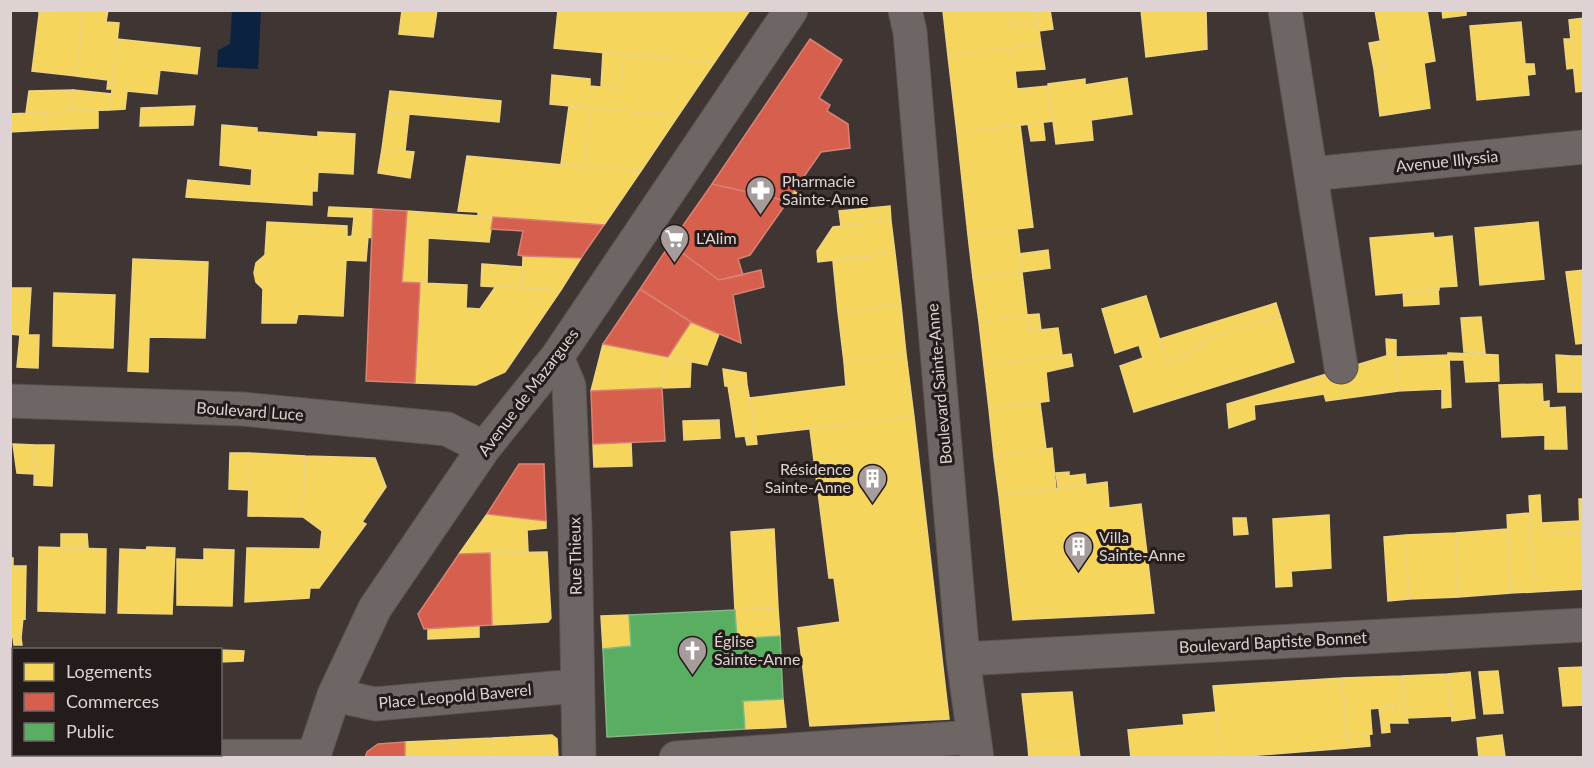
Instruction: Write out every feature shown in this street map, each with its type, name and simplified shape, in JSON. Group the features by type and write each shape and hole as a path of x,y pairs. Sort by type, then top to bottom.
{"street":[{"name":"Avenue de Mazargues","path":"313,757 334,696 375,608 484,448 557,357 791,10"},
{"name":"Boulevard Sainte-Anne","path":"905,10 910,32 963,659 975,747"},
{"path":"1285,10 1341,367"},
{"name":"Avenue Illyssia","path":"1311,174 1584,147"},
{"name":"Rue Thieux","path":"557,357 569,386 575,525 579,758"},
{"name":"Boulevard Luce","path":"10,401 243,409 447,429 484,448"},
{"name":"Boulevard Baptiste Bonnet","path":"963,659 1584,625"},
{"name":"Place Leopold Baverel","path":"334,696 375,704 576,686"},
{"path":"676,758 975,747"},
{"path":"10,757 313,757"}],"water":[{"path":"232,11 261,11 258,69 217,67 218,50 230,44"}],"building: Logements":[{"path":"39,10 54,10 53,16 39,15"},
{"path":"54,10 84,10 76,76 32,71 39,15 53,16"},
{"path":"84,10 108,10 106,22 119,23 112,89 107,89 108,80 76,76"},
{"path":"402,10 437,10 433,37 399,34"},
{"path":"558,10 750,10 714,63 554,48"},
{"path":"1009,10 1010,25 1038,22 1041,44 948,56 943,11"},
{"path":"1009,10 1036,10 1038,22 1010,25"},
{"path":"1036,10 1050,10 1053,29 1039,31"},
{"path":"1141,10 1206,10 1207,49 1146,57"},
{"path":"1375,10 1427,10 1435,61 1424,63 1430,108 1380,116 1374,69 1385,68"},
{"path":"1442,10 1466,10 1466,15 1443,18"},
{"path":"1584,18 1584,91 1576,92 1569,20"},
{"path":"1521,22 1525,64 1534,64 1535,74 1527,75 1529,95 1477,100 1470,26"},
{"path":"117,39 200,48 197,74 160,70 157,94 127,91 125,109 110,110"},
{"path":"1564,39 1571,39 1574,68 1567,69"},
{"path":"1380,41 1385,68 1374,69 1369,43"},
{"path":"1041,44 1045,69 1015,71 1017,89 1048,86 1053,121 957,133 948,56"},
{"path":"603,52 624,54 621,89 601,87"},
{"path":"624,54 714,63 678,116 550,104 552,75 590,79 590,86 621,89"},
{"path":"1127,78 1132,114 1091,120 1093,140 1056,144 1048,84 1085,79 1085,85"},
{"path":"73,90 112,94 110,110 70,111"},
{"path":"73,90 70,111 26,113 29,91"},
{"path":"390,91 501,101 499,122 387,112"},
{"path":"195,106 193,125 140,126 141,108"},
{"path":"569,106 590,108 585,167 561,164"},
{"path":"590,108 678,116 641,171 585,167"},
{"path":"98,110 98,128 46,130 46,112"},
{"path":"46,112 46,130 10,132 10,114"},
{"path":"387,112 409,114 405,151 382,149"},
{"path":"1043,123 1045,140 1031,141 1028,124"},
{"path":"222,125 257,128 257,132 318,137 318,132 355,134 353,174 318,172 317,191 312,191 312,205 186,197 188,180 251,186 252,169 220,165"},
{"path":"1020,125 1033,227 968,235 957,133"},
{"path":"382,149 414,152 410,178 378,173"},
{"path":"467,156 641,171 604,225 478,216 478,212 458,211"},
{"path":"794,191 803,197 799,204 789,198"},
{"path":"890,206 891,221 841,226 839,211"},
{"path":"329,207 373,209 372,238 368,237 366,261 346,260 343,316 298,314 296,323 262,323 263,289 256,282 254,273 256,263 265,255 267,222 347,226 347,237 352,236 354,217 328,216"},
{"path":"407,211 493,217 489,242 428,238 427,283 402,282"},
{"path":"891,221 895,253 818,262 817,251 833,227"},
{"path":"1538,222 1544,279 1480,285 1475,228"},
{"path":"1017,229 1022,272 973,278 968,235"},
{"path":"1433,233 1434,238 1452,236 1457,286 1439,287 1439,290 1376,295 1370,238"},
{"path":"1048,250 1050,268 1022,272 1019,254"},
{"path":"895,253 901,305 838,312 833,261"},
{"path":"523,256 581,258 561,290 522,288"},
{"path":"133,259 208,262 205,338 149,337 148,372 128,371"},
{"path":"482,264 523,267 522,288 481,286"},
{"path":"1584,270 1584,343 1576,344 1566,272"},
{"path":"1022,272 1027,315 979,322 973,278"},
{"path":"420,283 467,285 466,308 480,309 496,286 561,290 505,372 476,385 415,383"},
{"path":"10,288 31,288 28,335 39,335 38,368 17,367 20,335 10,334"},
{"path":"1438,289 1439,304 1404,306 1403,292"},
{"path":"54,293 115,295 113,348 53,346"},
{"path":"1146,296 1167,363 1203,345 1202,340 1280,316 1294,362 1134,412 1120,366 1143,358 1139,345 1115,353 1102,309"},
{"path":"1276,303 1280,316 1202,340 1203,345 1167,363 1160,339"},
{"path":"901,305 906,354 844,362 838,312"},
{"path":"1039,314 1041,330 1029,331 1027,315"},
{"path":"1027,315 1029,331 1058,328 1062,355 984,366 979,322"},
{"path":"1481,317 1485,353 1464,352 1461,318"},
{"path":"691,322 719,334 707,365 668,357"},
{"path":"1386,339 1396,340 1396,353 1387,355"},
{"path":"603,344 668,357 662,388 591,391"},
{"path":"1396,353 1398,391 1326,401 1324,394 1254,405 1255,419 1229,428 1227,404"},
{"path":"1448,353 1498,355 1499,381 1466,382 1464,360 1449,360"},
{"path":"906,354 914,417 756,435 750,398 846,386 844,362"},
{"path":"1071,354 1073,366 1046,372 1049,401 989,409 984,366"},
{"path":"1449,355 1451,407 1442,408 1442,389 1398,391 1397,357"},
{"path":"1556,355 1571,356 1573,392 1558,392"},
{"path":"1571,356 1584,356 1584,392 1573,392"},
{"path":"668,357 691,362 690,387 662,388"},
{"path":"723,369 746,373 747,385 725,386"},
{"path":"1542,384 1543,402 1549,401 1549,408 1565,407 1567,449 1545,449 1545,435 1502,437 1499,385"},
{"path":"747,385 756,435 736,437 728,386"},
{"path":"1040,403 1046,449 994,457 989,409"},
{"name":"Résidence Sainte-Anne","path":"914,417 949,719 810,726 798,628 840,622 834,578 829,578 810,429"},
{"path":"719,420 720,438 684,440 683,421"},
{"path":"756,435 757,444 747,445 745,436"},
{"path":"631,443 632,466 594,467 593,444"},
{"path":"13,444 35,445 34,474 17,473"},
{"path":"35,445 54,445 52,486 34,485"},
{"path":"1052,448 1056,489 999,496 994,457"},
{"path":"230,453 250,453 249,490 229,489"},
{"path":"250,453 305,456 303,517 248,516"},
{"path":"305,456 375,458 386,487 362,522 366,524 319,588 310,588 309,598 245,602 247,548 320,549 322,531 303,517"},
{"path":"1069,472 1069,476 1085,474 1086,484 1058,488 1056,473"},
{"name":"Villa Sainte-Anne","path":"1107,482 1109,508 1141,504 1154,613 1013,620 999,496"},
{"path":"1540,495 1542,533 1580,532 1584,589 1534,592 1529,496"},
{"path":"1579,499 1584,499 1584,580 1580,532"},
{"path":"1529,513 1534,592 1511,593 1507,515"},
{"path":"487,514 546,521 546,528 527,530 528,552 459,554"},
{"path":"1329,515 1331,568 1291,571 1292,586 1276,587 1273,519"},
{"path":"1233,518 1246,518 1248,534 1234,535"},
{"path":"1580,521 1580,532 1542,533 1542,523"},
{"path":"774,529 778,608 735,610 731,532"},
{"path":"1507,529 1511,593 1459,597 1456,533"},
{"path":"1456,533 1459,597 1409,599 1405,535"},
{"path":"61,534 87,534 88,547 61,547"},
{"path":"1405,535 1409,599 1388,601 1384,537"},
{"path":"39,547 106,549 105,613 38,611"},
{"path":"147,547 175,548 172,614 118,613 120,549 146,550"},
{"path":"204,549 234,550 232,606 177,605 177,559 204,560"},
{"path":"547,552 551,618 548,622 492,625 490,553"},
{"path":"10,557 13,558 13,566 26,566 25,619 23,618 21,638 10,637"},
{"path":"778,608 780,636 737,639 735,610"},
{"path":"629,615 631,646 603,649 601,616"},
{"path":"479,625 479,637 428,639 428,628"},
{"path":"13,638 21,638 22,645 14,645"},
{"path":"222,650 244,651 243,661 222,662"},
{"path":"1584,667 1584,705 1563,706 1559,668"},
{"path":"1498,671 1503,713 1484,714 1479,672"},
{"path":"1470,672 1475,718 1452,721 1448,674"},
{"path":"1448,674 1452,716 1407,718 1402,676"},
{"path":"1402,676 1405,705 1370,709 1372,734 1348,736 1342,678"},
{"path":"1342,678 1348,748 1221,758 1213,686"},
{"path":"1072,692 1078,743 1028,746 1022,694"},
{"path":"783,699 786,727 745,729 743,701"},
{"path":"1405,705 1408,723 1381,723 1379,709"},
{"path":"1216,712 1221,758 1131,758 1128,730 1184,725 1183,715"},
{"path":"1389,722 1390,732 1382,733 1381,723"},
{"path":"1369,734 1370,746 1348,748 1348,736"},
{"path":"552,735 557,739 558,758 494,758 493,738"},
{"path":"1502,735 1505,757 1479,758 1477,738"},
{"path":"493,738 494,758 450,758 449,740"},
{"path":"449,740 450,758 405,758 405,742"},
{"path":"1078,743 1080,758 1029,758 1028,746"}],"building: Commerces":[{"path":"810,39 842,60 819,98 830,105 827,111 848,124 850,148 821,152 787,201 712,184"},
{"path":"712,184 788,201 750,255 738,259 743,275 719,280 670,244"},
{"path":"373,209 407,211 402,282 420,283 415,383 366,381"},
{"path":"493,217 604,225 581,258 523,256 518,255 523,231 491,229"},
{"path":"670,244 719,280 761,270 764,287 733,295 741,343 691,322 640,289"},
{"path":"640,289 691,322 668,357 603,344"},
{"path":"662,388 665,441 593,444 591,391"},
{"path":"519,464 544,464 546,521 487,514"},
{"path":"490,553 492,625 424,629 418,614 459,554"},
{"path":"405,742 405,758 365,758 367,752 378,744"}],"building: Public":[{"name":"Église Sainte-Anne","path":"735,610 737,639 780,636 783,699 743,701 745,729 607,737 603,649 631,646 629,615"}],"place":[{"name":"Pharmacie Sainte-Anne","path":"761,216"},
{"name":"L'Alim","path":"675,264"},
{"name":"Résidence Sainte-Anne","path":"872,504"},
{"name":"Villa Sainte-Anne","path":"1078,572"},
{"name":"Église Sainte-Anne","path":"693,676"}]}
